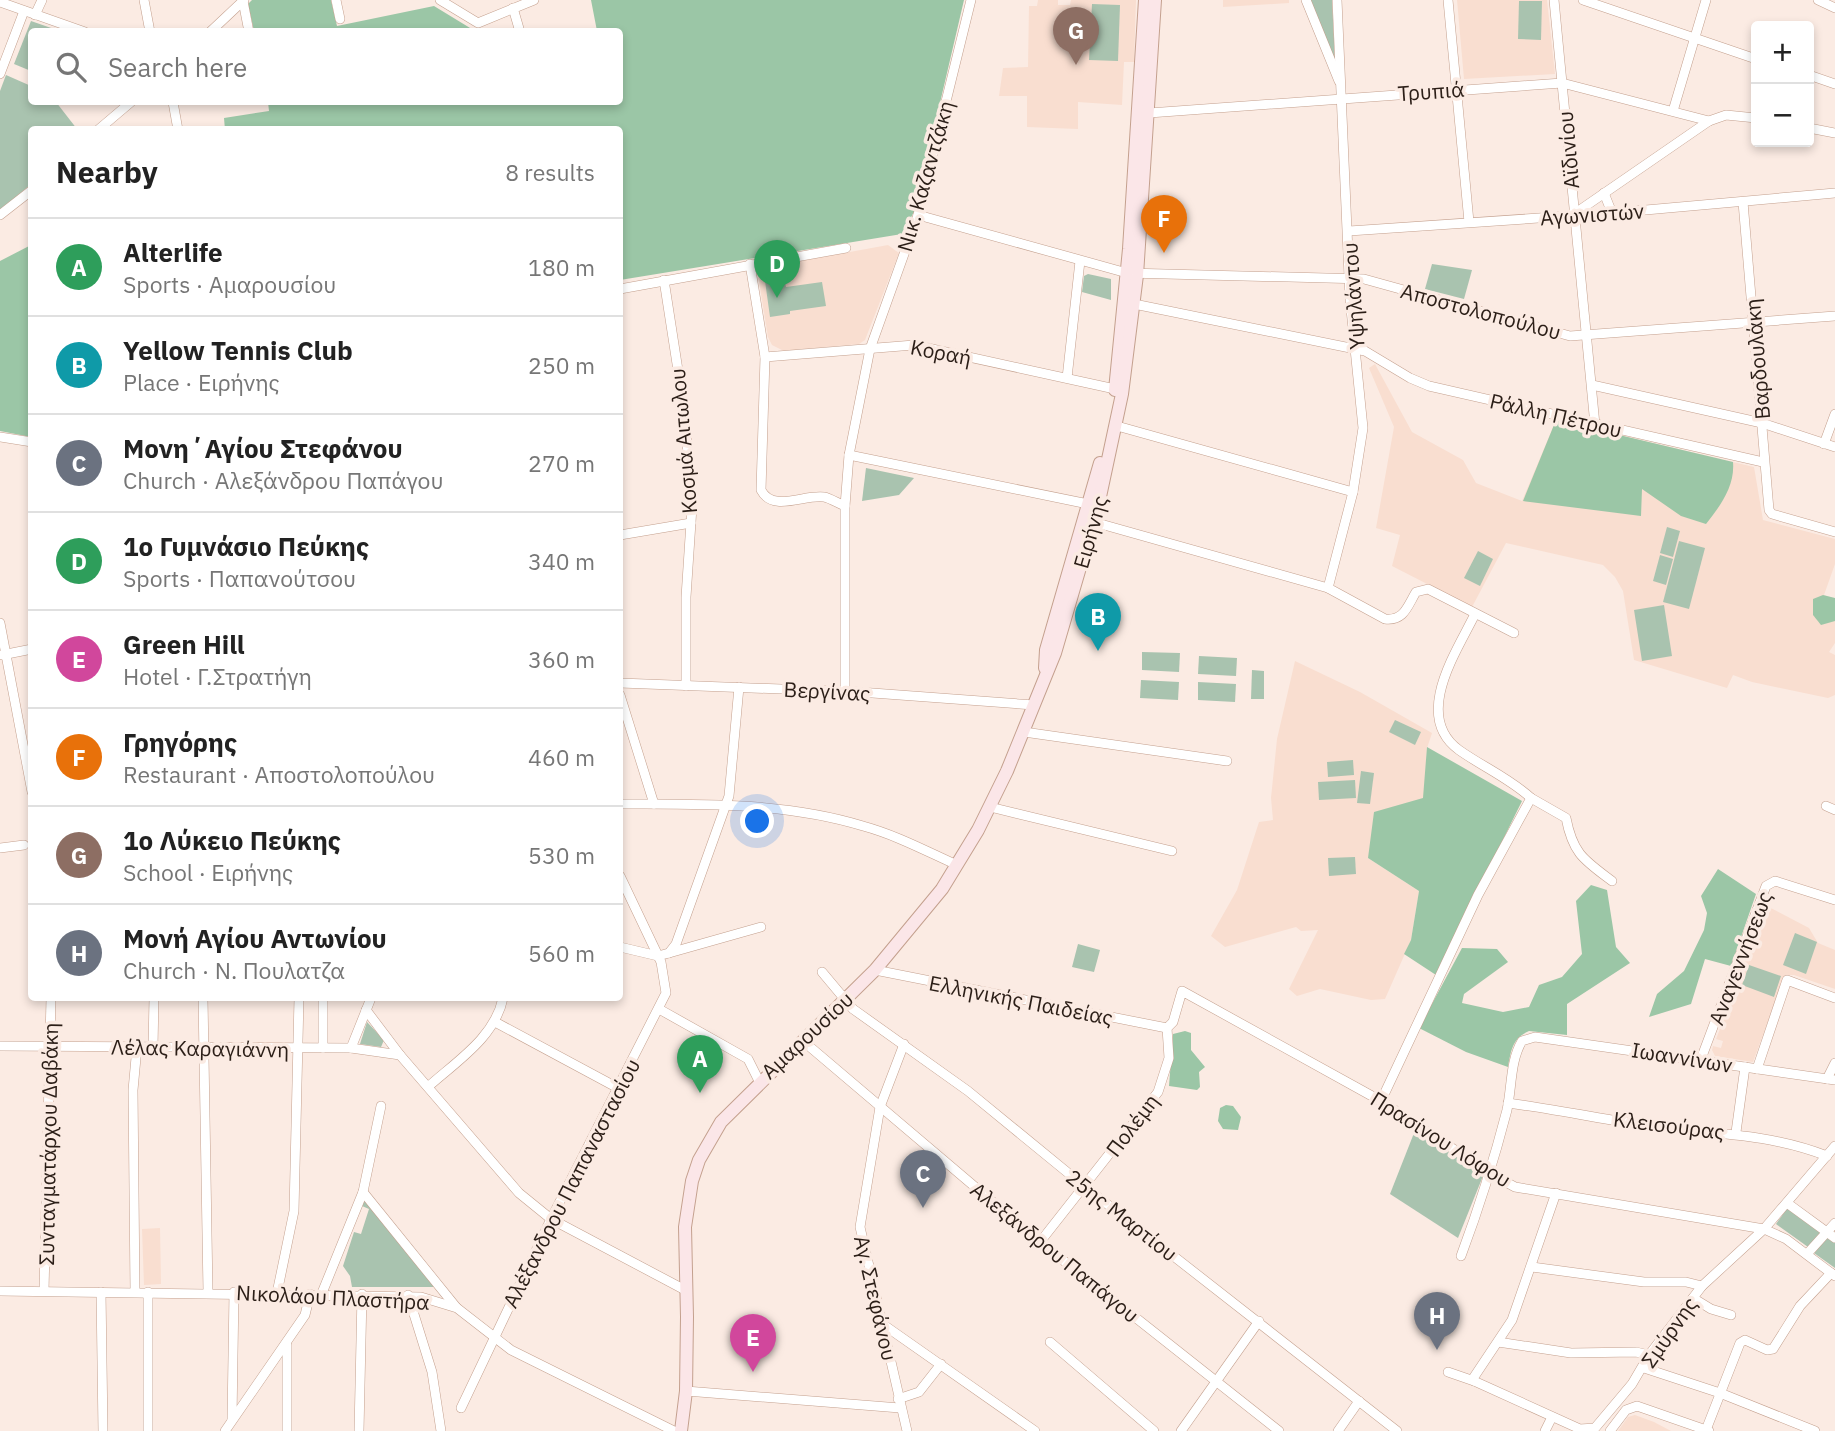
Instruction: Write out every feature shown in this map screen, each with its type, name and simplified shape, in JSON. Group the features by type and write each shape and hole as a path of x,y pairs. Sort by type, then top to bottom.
{"main road":[{"name":"Ειρήνης","path":"1045,673 1055,653 1093,505 1117,426 1134,304 1132,274 1145,0"},
{"name":"Ειρήνης","path":"1093,505 1115,388 1132,274 1149,113 1155,0"},
{"name":"Αμαρουσίου","path":"681,1431 685,1391 687,1291 685,1227 692,1181 699,1160 721,1122 759,1081 844,1002 911,930 957,865 990,807 1024,732 1045,673"}],"street":[{"path":"35,15 42,0"},
{"path":"144,0 149,28"},
{"path":"336,0 340,19"},
{"path":"441,0 469,20 485,21 534,0"},
{"name":"Νικ. Καζαντζάκη","path":"845,506 849,455 870,349 918,215 971,0"},
{"path":"1306,0 1339,83"},
{"name":"Υψηλάντου","path":"1328,588 1353,492 1363,428 1349,278 1337,0"},
{"path":"1448,0 1469,222"},
{"name":"Αϊδινίου","path":"1554,0 1595,425"},
{"path":"1583,0 1751,57"},
{"path":"1673,111 1706,0"},
{"path":"1818,0 1835,8"},
{"path":"214,28 243,1"},
{"path":"243,1 248,28"},
{"path":"0,2 73,28"},
{"path":"513,8 519,28"},
{"path":"0,74 24,11"},
{"path":"1814,77 1835,84"},
{"name":"Τρυπιά","path":"1149,113 1562,83 1709,121"},
{"path":"103,126 127,105"},
{"path":"174,105 177,126"},
{"path":"1574,214 1709,121 1726,115 1751,118"},
{"path":"1814,129 1835,133"},
{"path":"0,215 28,193"},
{"path":"1604,193 1612,214"},
{"name":"Αγωνιστών","path":"1349,231 1574,214 1612,214 1835,193"},
{"name":"Βαρδουλάκη","path":"1743,202 1769,510 1772,514 1835,532"},
{"name":"Αποστολοπούλου","path":"918,215 1132,274 1364,279 1570,336 1587,337 1835,316"},
{"path":"623,288 846,248"},
{"path":"1067,377 1080,261"},
{"path":"750,264 765,357 761,490 765,498 774,501 824,497 845,506 845,691"},
{"name":"Κοσμά Αιτωλου","path":"664,280 684,409 692,507 686,597 686,686"},
{"name":"Ράλλη Πέτρου","path":"1134,304 1356,349 1373,354 1418,382 1763,462"},
{"name":"Κοραή","path":"765,357 914,345 1115,388"},
{"path":"1592,384 1762,423 1835,447"},
{"path":"1824,443 1835,414"},
{"path":"1117,426 1353,492"},
{"path":"0,437 28,441"},
{"path":"849,455 1093,505"},
{"path":"1089,521 1328,588 1385,619 1395,620 1403,616 1416,592 1428,589 1514,633"},
{"path":"623,534 691,523"},
{"path":"1475,614 1440,687 1441,721 1458,749 1566,818 1573,846 1581,858 1612,881"},
{"path":"0,623 3,655 28,773"},
{"path":"3,655 28,650"},
{"name":"Βεργίνας","path":"623,683 845,691 1034,705"},
{"path":"670,953 676,944 726,807 738,687"},
{"path":"623,705 654,804"},
{"path":"1024,732 1227,761"},
{"path":"1381,1101 1478,895 1531,798"},
{"path":"623,804 791,810 861,825 898,838 957,865"},
{"path":"990,807 1172,850"},
{"path":"0,848 24,845"},
{"name":"Αναγεννήσεως","path":"1700,1059 1766,886 1775,881 1835,900"},
{"name":"Αλέξανδρου Παπαναστασίου","path":"461,1408 551,1219 666,993 665,970 623,882"},
{"path":"623,948 658,956 761,927"},
{"name":"Ελληνικής Παιδείας","path":"875,970 1167,1028"},
{"name":"25ης Μαρτίου","path":"822,971 844,1002 968,1091 1084,1186 1397,1431"},
{"path":"1757,1069 1787,980 1835,998"},
{"name":"Πρασίνου Λόφου","path":"1182,991 1381,1101 1515,1187 1765,1228 1807,1254 1833,1275"},
{"name":"Πολέμη","path":"1040,1242 1158,1092 1169,1058 1167,1028 1173,1022 1182,991"},
{"name":"Συνταγματάρχου Δαβάκη","path":"44,1291 51,1001"},
{"path":"153,1047 154,1001"},
{"path":"203,1001 208,1292"},
{"path":"276,1293 294,1211 299,1001"},
{"path":"323,1001 323,1048"},
{"path":"351,1048 370,1001"},
{"path":"429,1086 481,1040 495,1022 502,1001"},
{"path":"660,1009 748,1059 759,1081"},
{"path":"366,1010 400,1055 519,1193 551,1219 687,1291"},
{"path":"495,1022 618,1088"},
{"name":"Ιωαννίνων","path":"1508,1103 1516,1051 1522,1041 1528,1038 1700,1059 1831,1079"},
{"name":"Αλεξάνδρου Παπάγου","path":"803,1041 1040,1242 1279,1431"},
{"name":"Αγ. Στεφάνου","path":"904,1044 880,1107 860,1212 860,1227 907,1431"},
{"name":"Λέλας Καραγιάννη","path":"0,1046 351,1048 400,1055"},
{"path":"135,1292 133,1090 138,1047"},
{"path":"1831,1079 1835,1063"},
{"path":"1736,1132 1745,1067"},
{"path":"1461,1256 1491,1174 1508,1103"},
{"name":"Κλεισούρας","path":"1508,1103 1643,1125 1736,1132 1803,1147 1827,1156"},
{"path":"322,1293 363,1192 382,1106"},
{"name":"Σμύρνης","path":"1448,1372 1580,1429 1598,1430 1702,1286 1765,1228 1835,1146"},
{"path":"363,1192 435,1277 457,1308"},
{"path":"1476,1383 1474,1377 1512,1321 1556,1193"},
{"path":"1787,1203 1831,1235"},
{"path":"1807,1254 1831,1235 1835,1223"},
{"path":"1532,1267 1644,1282 1686,1282 1702,1286"},
{"path":"1610,1431 1631,1407 1707,1430 1742,1341 1773,1349 1800,1306 1833,1275"},
{"path":"664,1279 686,1276"},
{"name":"Νικολάου Πλαστήρα","path":"0,1291 322,1293 408,1295 438,1300 457,1308 492,1339 581,1387 674,1431"},
{"path":"101,1292 103,1431"},
{"path":"148,1292 148,1431"},
{"path":"232,1421 234,1292"},
{"path":"225,1431 305,1315 310,1293"},
{"path":"359,1431 362,1294"},
{"path":"408,1295 432,1373 441,1431"},
{"path":"1693,1298 1731,1315"},
{"path":"1181,1431 1259,1321"},
{"path":"881,1323 1035,1431"},
{"path":"1050,1342 1154,1431"},
{"path":"1498,1342 1571,1353 1636,1352 1650,1355"},
{"path":"287,1343 287,1431"},
{"path":"685,1391 899,1404 919,1392 941,1364"},
{"path":"1644,1368 1720,1393 1815,1431"},
{"path":"1338,1431 1359,1401"},
{"path":"1545,1431 1552,1417"}],"shaded area":[{"path":"1038,0 1058,0 1058,5 1070,5 1071,0 1136,0 1134,62 1124,62 1122,105 1078,102 1078,129 1027,127 1027,96 999,96 1003,68 1028,67 1029,6 1037,6"},
{"path":"1223,0 1289,0 1289,3 1223,7"},
{"path":"1457,0 1547,0 1555,74 1464,79"},
{"path":"888,245 899,253 865,340 859,344 784,351 772,345 768,337 757,269"},
{"path":"1375,364 1412,432 1463,460 1476,483 1522,501 1556,420 1754,467 1763,520 1835,539 1835,564 1824,595 1835,599 1835,643 1829,652 1835,655 1835,695 1828,698 1752,682 1733,675 1727,688 1634,660 1623,591 1615,577 1603,565 1506,543 1472,607 1392,566 1400,535 1376,528 1394,427 1369,368"},
{"path":"1295,661 1360,692 1432,733 1427,748 1424,798 1368,858 1419,891 1411,940 1385,999 1371,1000 1320,989 1297,996 1289,989 1318,930 1301,931 1296,927 1225,947 1211,936 1237,890 1259,822 1273,820 1271,798 1277,739"},
{"path":"1763,904 1809,928 1818,943 1835,950 1835,989 1794,975 1785,975 1753,1062 1715,1056 1713,1046 1721,1048 1723,1041 1716,1039 1737,986"},
{"path":"160,1228 161,1284 144,1285 142,1229"},
{"path":"1635,1415 1671,1431 1618,1431 1628,1417"}],"green space":[{"path":"252,0 331,0 337,26 434,6 470,28 253,28 248,4"},
{"path":"591,0 964,0 915,210 902,234 623,280 623,126 225,126 224,118 269,111 268,105 623,105 623,28 596,28"},
{"path":"1309,0 1332,0 1335,61"},
{"path":"1519,1 1542,1 1541,40 1518,39"},
{"path":"1092,4 1120,5 1118,61 1089,60"},
{"path":"31,21 51,28 28,28"},
{"path":"28,29 28,70 14,64"},
{"path":"6,75 28,85 28,105 58,105 75,126 28,126 28,187 0,211 0,91"},
{"path":"28,247 28,436 0,431 0,261"},
{"path":"1432,264 1472,270 1464,299 1425,289"},
{"path":"1088,274 1111,279 1111,300 1082,292 1084,276"},
{"path":"784,279 786,287 822,282 826,306 770,317 765,281"},
{"path":"1556,420 1733,462 1732,479 1722,502 1706,524 1681,516 1642,489 1641,516 1523,501"},
{"path":"866,468 914,478 899,495 862,501"},
{"path":"1667,527 1680,531 1673,557 1660,553"},
{"path":"1679,541 1705,548 1689,609 1663,602"},
{"path":"1478,551 1493,559 1480,586 1464,578"},
{"path":"1660,555 1673,559 1666,585 1653,581"},
{"path":"1823,595 1835,598 1835,621 1821,625 1813,615 1813,599"},
{"path":"1664,605 1672,656 1642,661 1634,610"},
{"path":"1142,652 1180,653 1179,672 1142,670"},
{"path":"1199,656 1237,658 1236,676 1198,674"},
{"path":"1252,670 1264,671 1264,699 1251,699"},
{"path":"1141,680 1179,682 1178,700 1140,698"},
{"path":"1198,682 1236,684 1235,702 1198,700"},
{"path":"1395,720 1421,732 1415,745 1389,732"},
{"path":"1427,747 1522,801 1436,975 1404,954 1411,940 1419,891 1368,858 1374,812 1423,798"},
{"path":"1353,760 1354,775 1328,777 1327,762"},
{"path":"1361,771 1374,773 1370,804 1357,803"},
{"path":"1355,780 1356,798 1319,800 1318,782"},
{"path":"1355,857 1356,874 1329,876 1328,858"},
{"path":"1718,869 1756,894 1731,966 1705,959 1691,1004 1649,1017 1657,994 1684,971 1704,930 1707,913 1701,896"},
{"path":"1591,885 1607,890 1616,947 1630,963 1567,1004 1567,1035 1529,1031 1523,1034 1513,1046 1508,1067 1466,1052 1419,1028 1462,948 1497,949 1508,962 1464,994 1462,1003 1503,1012 1529,1007 1539,985 1562,977 1582,954 1576,901"},
{"path":"1795,933 1817,942 1806,974 1783,965"},
{"path":"1078,944 1100,950 1094,972 1072,967"},
{"path":"1749,965 1781,976 1774,997 1742,985"},
{"path":"367,1022 384,1040 381,1047 360,1044"},
{"path":"1185,1031 1191,1033 1191,1050 1205,1067 1199,1072 1200,1087 1197,1090 1169,1086 1173,1034"},
{"path":"1233,1106 1241,1117 1238,1130 1223,1129 1218,1121 1220,1108"},
{"path":"1416,1128 1485,1171 1458,1238 1390,1194"},
{"path":"364,1201 435,1287 352,1287 350,1276 343,1266 354,1232 361,1234 369,1209 362,1206"},
{"path":"1788,1207 1821,1232 1808,1247 1776,1224"},
{"path":"1828,1236 1835,1242 1835,1268 1814,1253"}],"place":[{"name":"1ο Λύκειο Πεύκης","path":"1076,65"},
{"name":"Γρηγόρης","path":"1164,253"},
{"name":"1ο Γυμνάσιο Πεύκης","path":"777,298"},
{"name":"Yellow Tennis Club","path":"1098,651"},
{"name":"Alterlife","path":"700,1093"},
{"name":"Μονη΄Αγίου Στεφάνου","path":"923,1208"},
{"name":"Μονή Αγίου Αντωνίου","path":"1437,1350"},
{"name":"Green Hill","path":"753,1372"}]}
